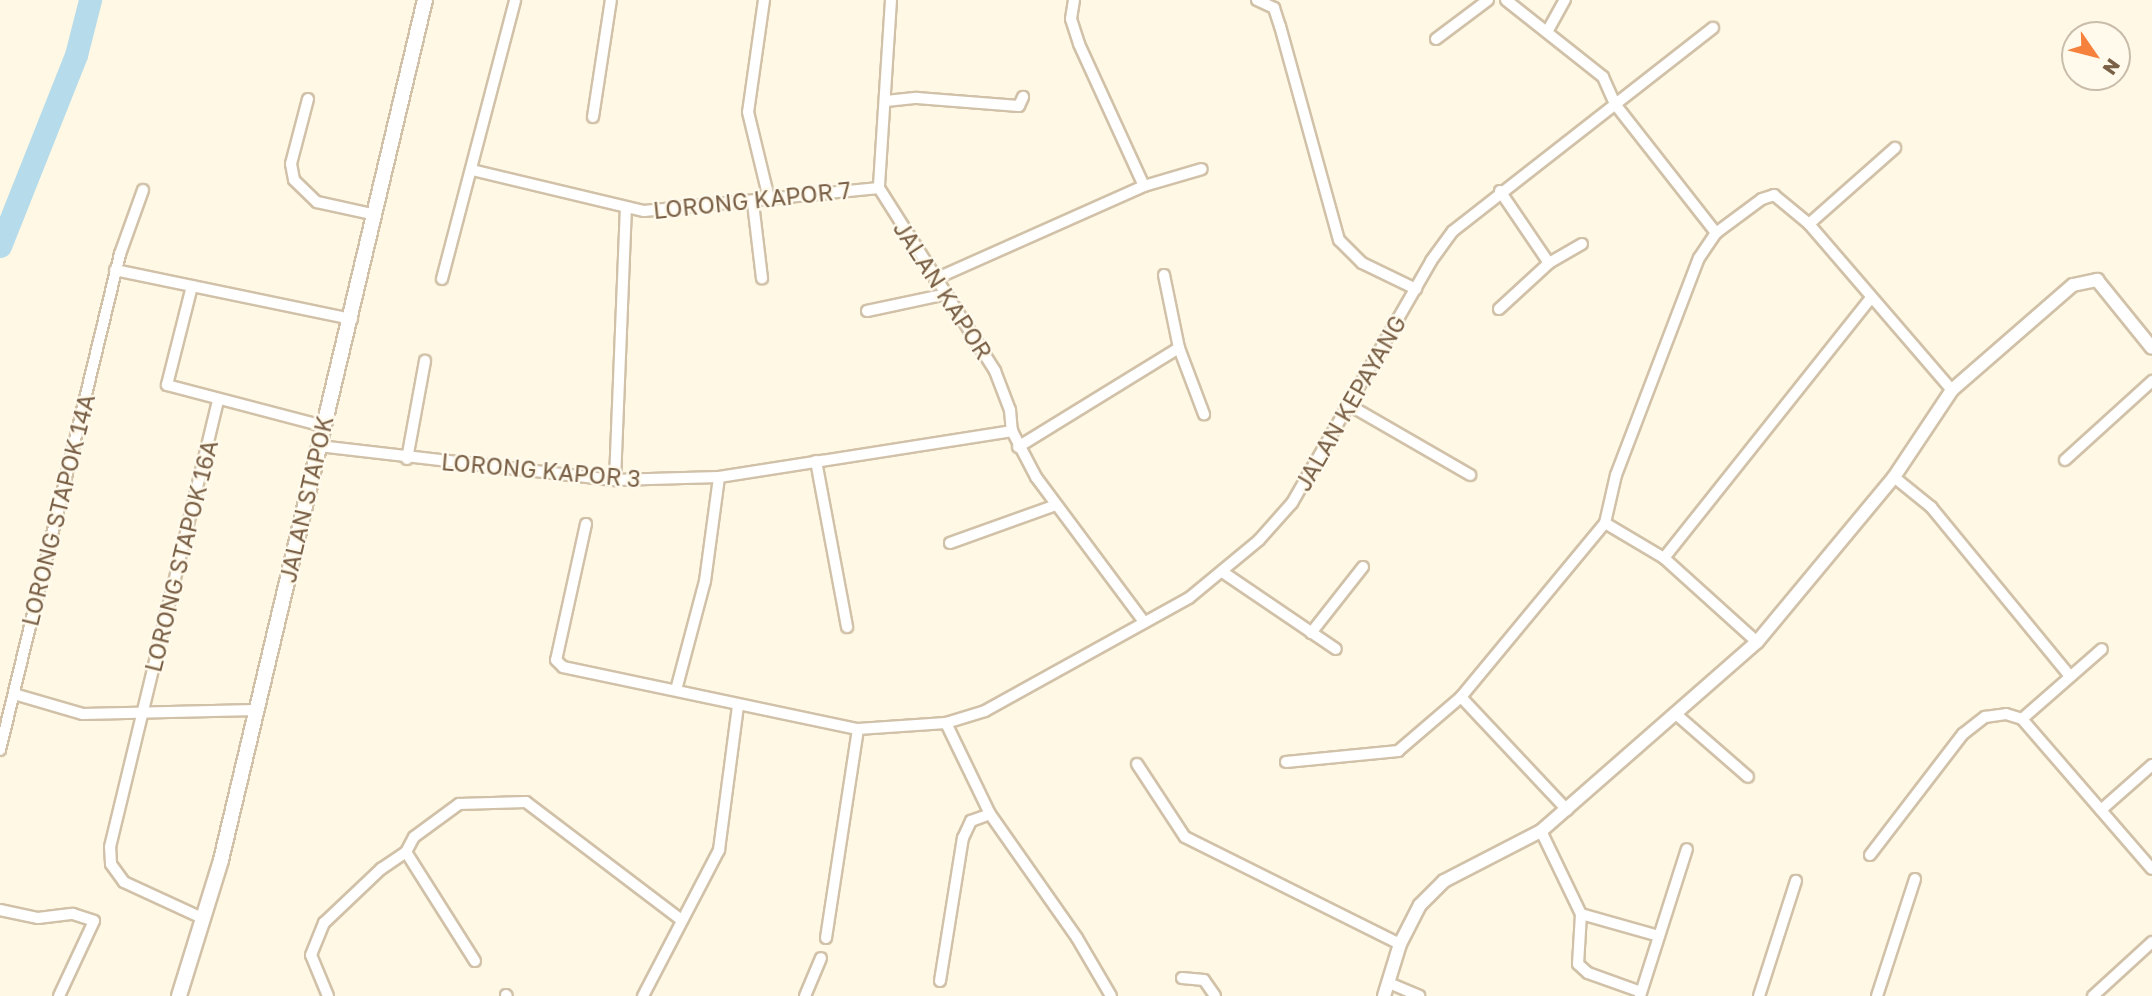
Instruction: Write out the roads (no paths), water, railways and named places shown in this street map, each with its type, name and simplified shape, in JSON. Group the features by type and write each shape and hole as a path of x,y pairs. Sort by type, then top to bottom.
{"main road":[{"name":"JALAN STAPOK","path":"179,996 256,710 323,426 352,319 425,0"}],"street":[{"path":"442,279 515,0"},
{"path":"593,117 611,0"},
{"path":"764,0 748,112 769,199"},
{"path":"879,188 891,0"},
{"path":"1074,0 1071,19 1079,44 1144,186"},
{"path":"1257,0 1274,8 1339,240 1362,263 1416,289"},
{"path":"1436,39 1488,0"},
{"path":"1506,0 1603,77 1615,104 1716,233"},
{"path":"1547,32 1565,0"},
{"name":"JALAN KEPAYANG","path":"586,524 556,660 563,667 858,729 946,723 985,711 1144,622 1224,573 1292,503 1416,289 1453,231 1500,191 1713,28"},
{"path":"886,100 917,98 1019,106 1023,97"},
{"path":"308,99 290,164 294,180 317,202 376,215"},
{"path":"1809,224 1895,148"},
{"path":"935,279 1144,186 1202,169"},
{"name":"LORONG KAPOR 7","path":"472,170 626,208 661,211 879,188"},
{"name":"JALAN KAPOR","path":"879,188 995,371 1010,410 1012,431 1018,447 1056,505 1144,622"},
{"name":"LORONG STAPOK 14A","path":"0,750 116,270 143,190"},
{"path":"1500,191 1549,262"},
{"path":"1286,762 1398,751 1461,697 1605,523 1616,475 1677,307 1716,233 1774,195 1809,224 1870,299 1952,390"},
{"path":"753,203 762,278"},
{"path":"615,480 626,208"},
{"path":"1499,309 1549,262 1582,244"},
{"path":"116,270 352,319"},
{"path":"1164,275 1179,348 1204,414"},
{"path":"1384,996 1401,944 1420,905 1444,881 1541,831 1758,642 1894,477 1952,390 2073,285 2096,280 2152,348"},
{"path":"192,286 167,385 218,402 323,426"},
{"path":"867,311 946,294"},
{"path":"1664,558 1870,299"},
{"path":"1018,447 1179,348"},
{"path":"407,458 425,361"},
{"path":"2065,460 2152,381"},
{"name":"LORONG STAPOK 16A","path":"202,918 142,893 124,882 111,864 110,847 218,402"},
{"path":"1349,405 1470,475"},
{"name":"LORONG KAPOR 3","path":"319,446 615,480 719,477 1012,431"},
{"path":"816,461 847,627"},
{"path":"676,691 705,581 719,477"},
{"path":"1894,477 1931,507 2069,676"},
{"path":"950,544 1056,505"},
{"path":"1605,523 1664,558 1758,642"},
{"path":"1311,633 1363,567"},
{"path":"1224,573 1336,649"},
{"path":"2022,719 2102,649"},
{"path":"14,694 83,714 143,709 256,710"},
{"path":"1461,697 1567,810"},
{"path":"643,996 680,919 719,849 738,705"},
{"path":"1870,855 1963,734 1985,717 2006,714 2022,719 2152,869"},
{"path":"1677,715 1748,777"},
{"path":"946,723 990,814 1111,996"},
{"path":"826,938 858,729"},
{"path":"1137,764 1185,837 1401,944"},
{"path":"2101,810 2152,765"},
{"path":"328,996 311,955 313,942 324,923 366,882 406,852 414,837 450,808 526,802 680,919"},
{"path":"940,981 963,838 971,821 990,814"},
{"path":"1541,831 1581,914 1578,964 1588,973 1640,994 1687,849"},
{"path":"406,852 475,961"},
{"path":"1877,996 1915,879"},
{"path":"1759,996 1796,881"},
{"path":"0,910 38,918 73,914 94,921 59,996"},
{"path":"1581,914 1659,936"},
{"path":"2093,996 2152,942"},
{"path":"805,996 821,958"},
{"path":"1182,978 1204,980 1215,996"},
{"path":"1389,983 1419,996"}],"waterway":[{"path":"0,246 76,55 90,0"}]}
